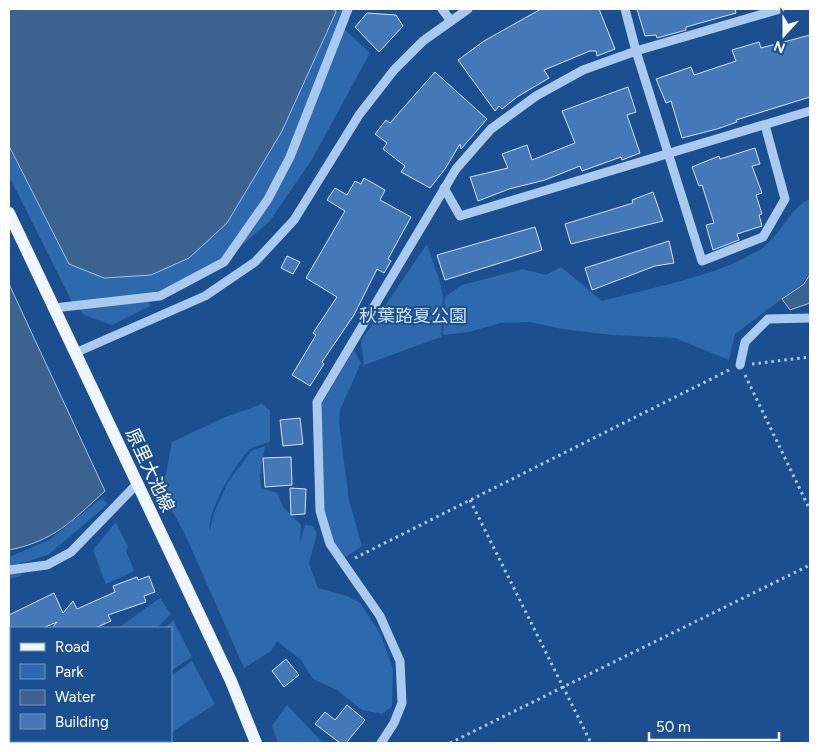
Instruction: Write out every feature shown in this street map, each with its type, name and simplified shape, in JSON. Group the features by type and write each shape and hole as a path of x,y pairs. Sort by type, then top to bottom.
{"main road":[{"name":"原里大池線","path":"9,213 231,681 256,743"}],"street":[{"path":"54,308 160,296 224,262 268,199 290,157 348,9"},
{"path":"442,9 451,21"},
{"path":"75,353 205,296 255,262 294,220 359,115 394,70 423,41 468,9"},
{"path":"625,9 636,52 702,260 763,237 785,199 765,125"},
{"path":"381,743 394,723 402,702 400,661 380,616 330,544 320,511 317,402 456,169 491,129 536,96 583,70 636,52 780,9"},
{"path":"444,188 460,216 810,111"},
{"path":"740,365 745,342 768,319 810,318"},
{"path":"9,570 47,565 70,552 137,484"}],"path":[{"path":"343,564 740,365 810,357"},
{"path":"740,365 810,510"},
{"path":"470,500 591,743"},
{"path":"450,743 810,565"}],"green space":[{"path":"334,9 348,9 345,15 342,11 343,28 370,53 311,161 269,222 227,258 163,294 74,306 9,176 9,148 69,264 227,223 282,131 336,13"},
{"path":"810,199 810,272 803,283 735,334 729,360 675,338 612,335 562,329 530,322 500,323 469,332 443,335 445,297 462,285 523,269 546,275 561,267 602,301 704,274 742,259 766,245 796,209"},
{"name":"秋葉路夏公園","path":"427,244 443,297 441,337 364,365 361,341"},
{"path":"149,302 150,306 112,325 84,315 78,307"},
{"path":"354,350 361,363 340,410 339,422 349,500 362,546 344,558 332,542 323,511 321,405"},
{"path":"262,404 270,410 270,442 250,449 242,458 223,489 212,512 210,531 214,513 228,482 251,451 265,446 260,476 261,488 277,493 284,508 301,525 300,543 305,525 313,526 317,534 309,563 318,588 347,596 360,603 381,635 393,669 392,706 382,714 362,710 337,690 313,679 301,660 277,641 271,651 244,668 184,532 162,493 172,442 223,418"},
{"path":"102,498 108,504 48,555 19,564 22,568 21,576 9,579 9,557 49,540"},
{"path":"116,522 128,547 126,550 134,571 106,584 93,550"},
{"path":"160,598 171,614 158,627 119,627"},
{"path":"173,620 192,657 172,670 172,627 166,627"},
{"path":"192,661 215,704 172,732 172,675"},
{"path":"287,705 323,743 278,743 272,726"}],"water":[{"path":"9,9 334,9 336,12 282,131 227,223 189,258 151,275 104,278 69,264 9,146"},
{"path":"810,274 810,303 790,310 782,299 804,284"},
{"path":"9,284 105,491 62,528 38,541 9,550"}],"building":[{"path":"541,9 599,9 615,49 597,56 596,51 590,51 544,70 549,78 517,97 502,109 499,106 495,111 458,60 484,41"},
{"path":"637,9 735,9 736,13 686,27 686,30 657,38 656,35 645,36"},
{"path":"367,13 396,15 403,26 379,52 355,27"},
{"path":"810,35 810,97 736,120 737,122 717,129 682,138 671,101 666,103 656,79 691,67 694,75 736,61 732,50 759,42 761,48"},
{"path":"435,72 487,119 461,149 460,144 445,169 430,188 401,172 405,166 383,149 387,143 375,134 386,120 390,123"},
{"path":"628,87 636,112 627,115 640,153 622,160 621,157 582,171 580,166 545,180 509,189 478,201 470,177 508,168 502,154 527,145 532,160 575,143 562,111"},
{"path":"755,148 760,164 752,166 762,193 756,195 762,214 759,215 762,226 737,234 739,240 713,250 706,225 714,223 702,185 699,186 692,167 719,156 720,159"},
{"path":"364,178 385,190 380,200 411,217 388,259 391,261 384,273 377,269 354,315 322,362 324,364 310,386 292,375 316,335 313,333 337,297 306,278 345,211 327,200 335,188 347,195 355,181 361,184"},
{"path":"653,192 663,221 571,244 565,224 633,203 632,200"},
{"path":"535,227 542,250 445,280 437,255"},
{"path":"669,241 674,263 655,266 592,290 585,268"},
{"path":"287,256 300,262 293,274 281,268"},
{"path":"300,418 303,444 283,446 280,420"},
{"path":"291,457 292,485 265,487 263,458"},
{"path":"290,488 306,489 305,514 291,515"},
{"path":"149,576 155,592 144,596 146,602 108,615 111,621 97,627 53,627 57,622 45,627 9,628 9,615 54,593 63,613 73,601 77,609 115,592 113,586 137,577 138,580"},
{"path":"286,659 299,675 284,687 272,671"},
{"path":"347,705 365,720 346,743 340,743 315,724 325,712 335,720"}]}
